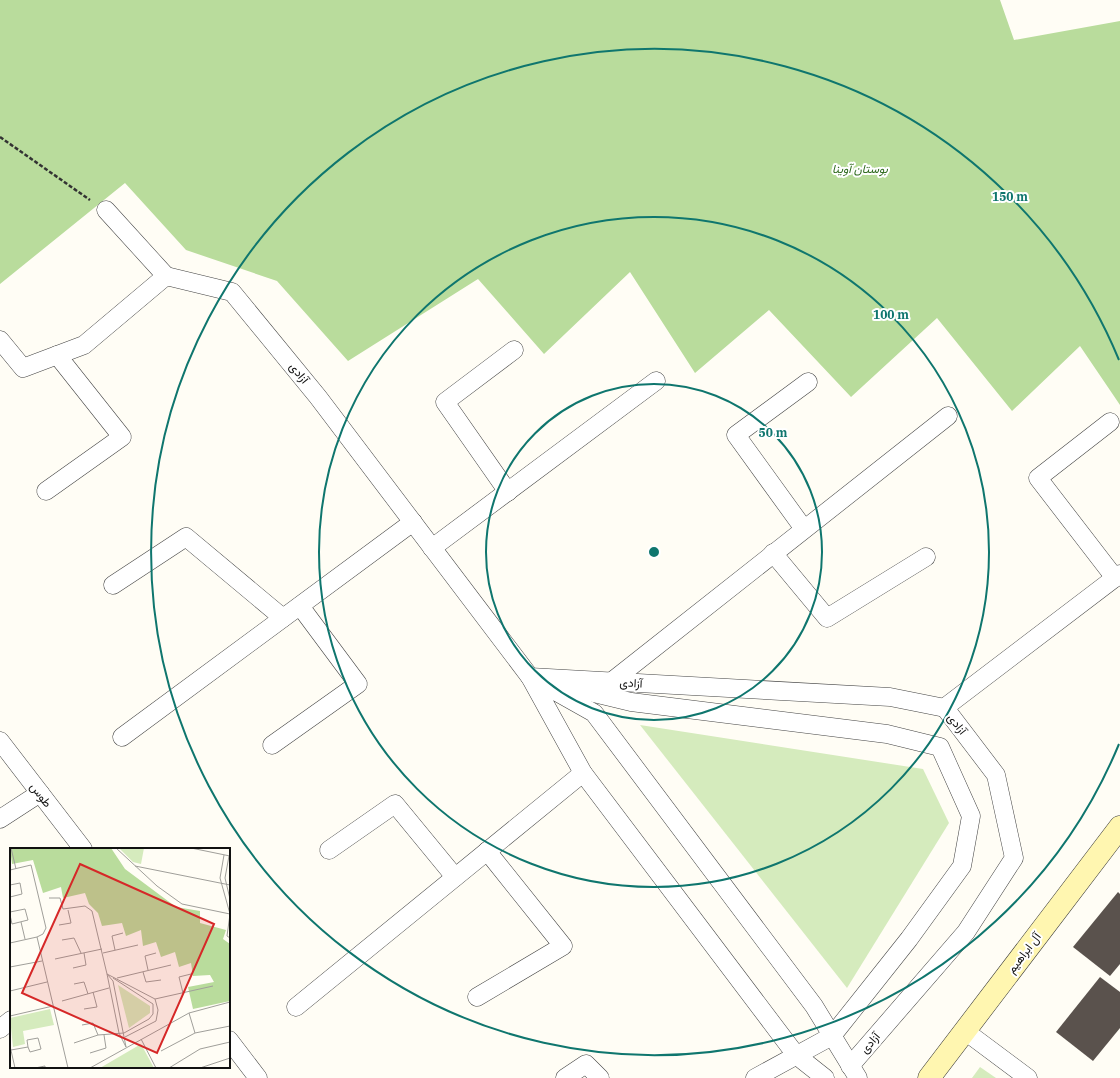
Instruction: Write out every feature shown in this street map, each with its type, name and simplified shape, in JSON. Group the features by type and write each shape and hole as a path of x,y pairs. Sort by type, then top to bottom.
{"main road":[{"name":"آل ابراهیم","path":"929,1078 1120,827"}],"street":[{"path":"0,340 23,368 57,356 84,345 166,276 106,210"},
{"name":"آزادی","path":"166,276 232,292 318,397 530,677 583,773 796,1055 825,1078"},
{"path":"508,492 445,402 514,350"},
{"path":"46,491 122,437 57,356"},
{"path":"432,548 656,381"},
{"path":"804,529 736,436 808,382"},
{"path":"611,682 948,416"},
{"path":"944,708 1117,576 1038,478 1110,422"},
{"path":"122,737 413,522"},
{"path":"113,585 186,537 283,618"},
{"path":"773,554 826,618 926,557"},
{"path":"272,745 358,684 300,606"},
{"path":"530,677 631,702 886,734 940,747 971,816 962,866 909,939 832,1036 755,1078"},
{"name":"آزادی","path":"530,677 890,697 944,708 996,775 1014,858 966,932 854,1072 809,1000 594,713 530,677"},
{"name":"طوس","path":"0,741 82,848"},
{"path":"296,1007 583,773"},
{"path":"0,818 40,793"},
{"path":"329,850 395,804 455,877"},
{"path":"477,997 563,946 487,851"},
{"path":"0,1029 10,1021"},
{"path":"965,1031 1028,1078"},
{"path":"230,1042 250,1075"},
{"path":"565,1078 586,1064 600,1078"}],"path":[{"path":"0,137 106,210"}],"green space":[{"name":"بوستان آوینا","path":"0,0 1000,0 1014,40 1120,21 1120,405 1080,346 1012,411 937,318 851,397 769,310 695,373 630,272 544,354 478,279 348,361 277,281 186,250 125,183 0,284"},
{"path":"640,725 923,769 949,823 847,988"},
{"path":"980,1067 996,1078 972,1078"}],"building":[{"path":"1118,892 1120,894 1120,964 1110,976 1073,947"},
{"path":"1100,977 1120,992 1120,1028 1093,1061 1056,1032"}]}
